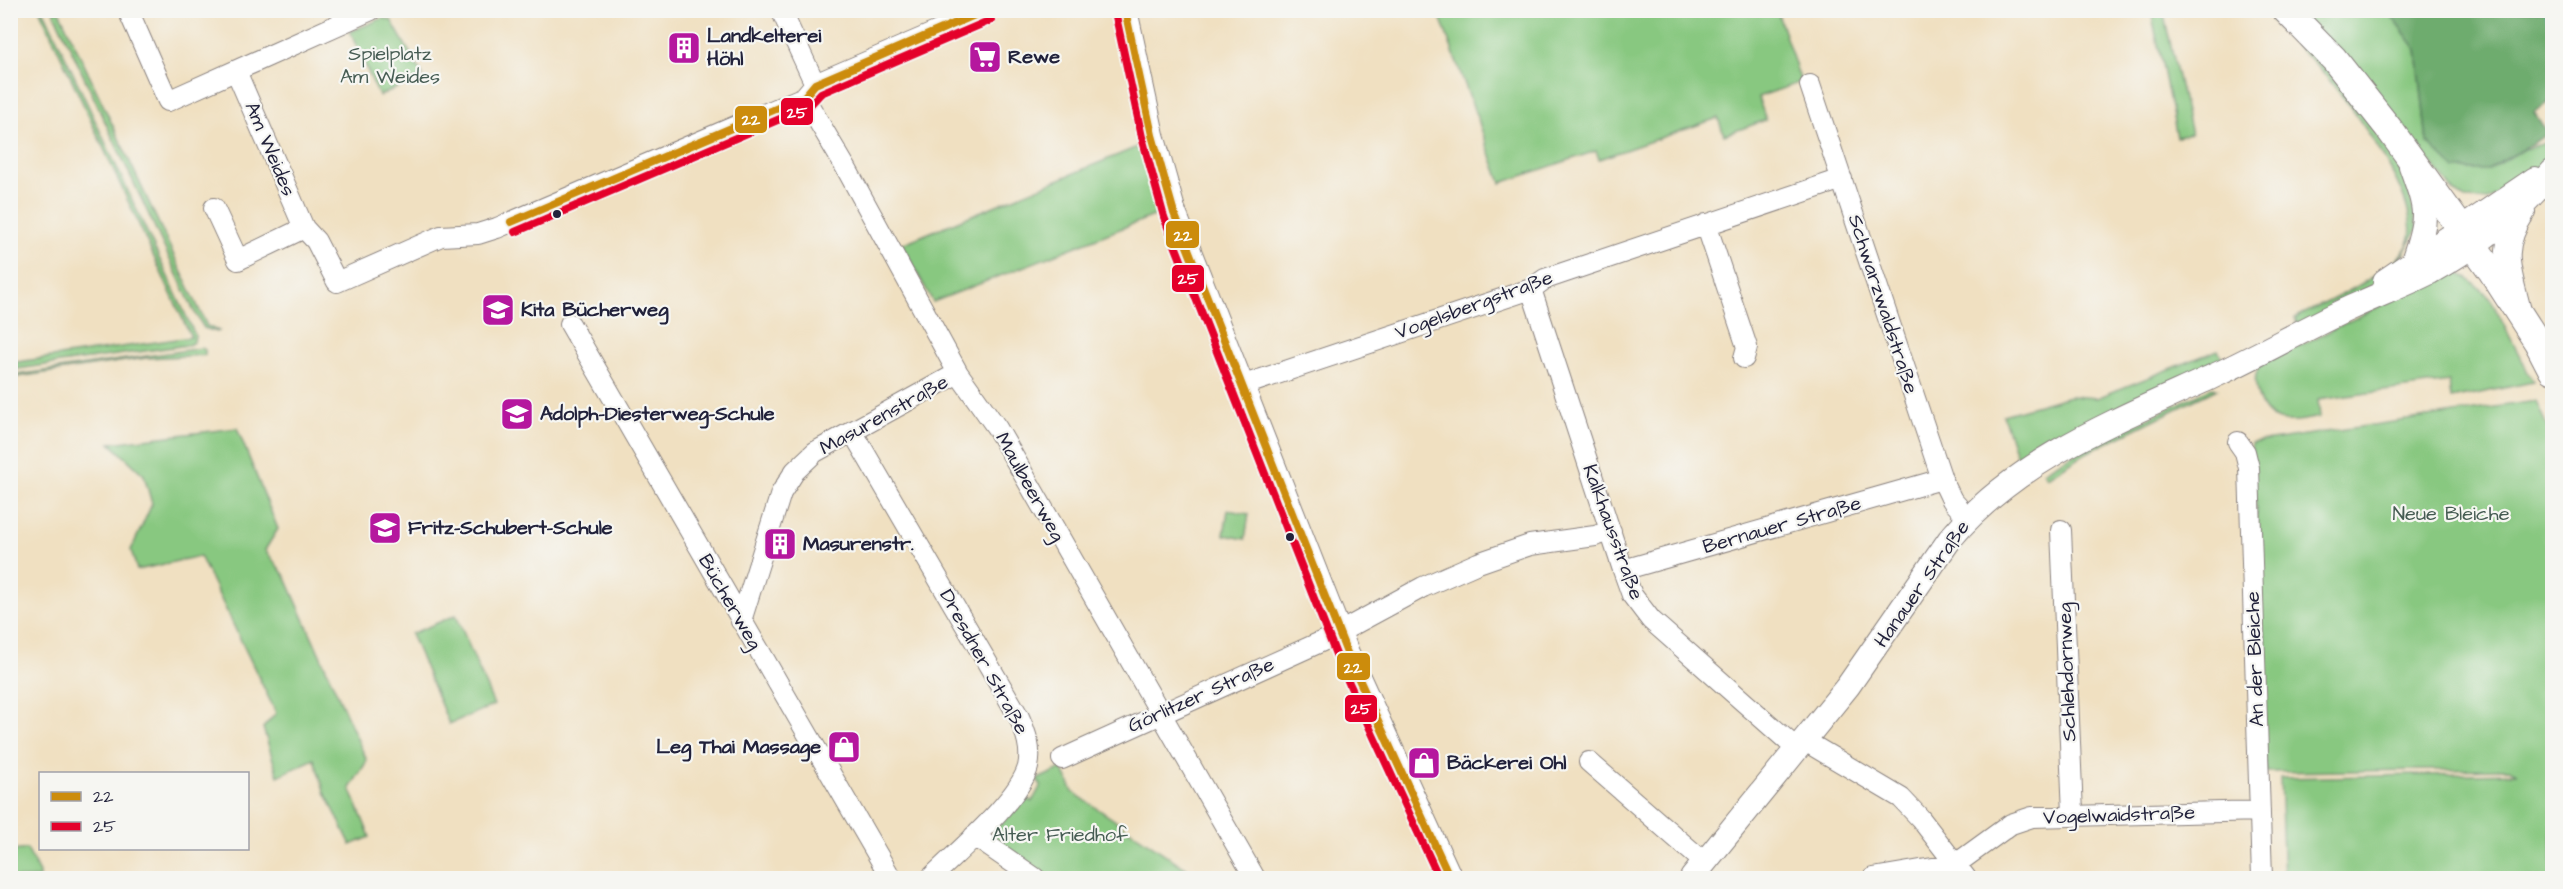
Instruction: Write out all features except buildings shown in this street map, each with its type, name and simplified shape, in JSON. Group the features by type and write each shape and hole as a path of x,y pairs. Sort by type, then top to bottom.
{"main road":[{"path":"2286,10 2340,66 2390,130 2468,236 2519,312 2553,370"}],"street":[{"path":"128,10 168,101 371,10"},
{"name":"Maulbeerweg","path":"781,10 810,91 863,198 958,373 992,420 1255,879"},
{"path":"810,91 987,10"},
{"path":"1125,10 1162,178 1196,271 1339,631 1449,879"},
{"name":"Am Weides","path":"236,71 304,228 316,241 337,282 441,236 478,234 497,228 810,91"},
{"name":"Schwarzwaldstraße","path":"1810,85 1942,479 1952,500 1968,518"},
{"path":"2407,155 2424,205 2422,232 2413,261"},
{"path":"2468,236 2553,170"},
{"path":"2519,312 2508,268 2511,231 2553,170"},
{"name":"Vogelsbergstraße","path":"1241,386 1531,289 1545,279 1842,179"},
{"path":"2468,236 2510,219 2531,199"},
{"path":"214,208 238,260 304,228"},
{"path":"1706,224 1746,347 1744,358"},
{"name":"Hanauer Straße","path":"2350,308 2413,261 2468,236"},
{"name":"Hanauer Straße","path":"1699,871 1802,746 1873,653 1936,557 1968,518 1997,491 2105,426 2430,272 2468,236"},
{"name":"Kalkhausstraße","path":"1531,289 1623,570 1632,595 1645,614 1802,746 1901,798 1920,818 1961,871"},
{"name":"Bücherweg","path":"570,324 891,879"},
{"name":"Masurenstraße","path":"741,621 786,485 795,471 815,452 958,373"},
{"name":"Dresdner Straße","path":"852,431 1019,717 1026,734 1029,758 1022,782 1010,798 931,879"},
{"name":"An der Bleiche","path":"2238,442 2245,452 2249,468 2262,879"},
{"name":"Bernauer Straße","path":"1623,570 1942,479"},
{"name":"Schlehdornweg","path":"2061,530 2073,814"},
{"path":"1339,631 1423,587 1492,557 1530,545 1594,536 1611,531"},
{"name":"Görlitzer Straße","path":"1062,759 1159,713 1325,640 1339,631"},
{"path":"1589,762 1699,871"},
{"name":"Vogelwaidstraße","path":"1961,871 2018,821 2040,816 2260,811"},
{"path":"974,836 1035,879"},
{"path":"1873,879 1961,871"}],"green space":[{"path":"40,11 44,11 195,335 194,342 188,345 11,370 11,363 191,337"},
{"path":"53,11 59,11 207,326 219,331 204,328 196,315"},
{"path":"1438,11 1777,11 1801,82 1758,97 1766,120 1724,135 1718,118 1599,159 1596,151 1501,183"},
{"path":"2151,11 2163,11 2191,134 2177,137"},
{"path":"2256,11 2273,11 2302,38 2365,115 2405,179 2418,228 2395,268 2365,291 2298,327 2295,318 2355,288 2398,258 2406,248 2411,230 2407,208 2397,183 2367,131 2318,66 2269,18"},
{"path":"2296,11 2388,11 2417,50 2427,142 2489,170 2522,150 2552,141 2552,160 2534,175 2488,200 2465,199 2454,192 2422,151"},
{"path":"2388,11 2552,11 2552,100 2534,112 2548,134 2488,170 2456,170 2427,142 2417,50"},
{"name":"Spielplatz Am Weides","path":"383,18 391,20 423,76 379,96 350,32"},
{"path":"1142,145 1161,213 933,302 902,244"},
{"path":"2453,270 2469,279 2490,298 2533,382 2451,399 2449,382 2318,400 2320,417 2299,421 2280,420 2266,412 2257,392 2256,375 2260,365"},
{"path":"202,348 205,350 205,355 146,358 11,378 11,376"},
{"path":"2218,350 2223,361 2019,464 2003,415 2070,396 2097,398"},
{"path":"2211,388 2217,389 2086,453 2047,477 2043,472 2082,449"},
{"name":"Neue Bleiche","path":"2536,401 2552,438 2552,878 2284,878 2280,778 2517,773 2509,769 2266,772 2255,486 2251,443"},
{"path":"237,428 278,529 265,550 285,576 367,761 350,788 370,837 351,845 324,790 314,759 278,776 263,728 276,713 200,556 137,570 131,550 152,504 144,475 110,443"},
{"path":"1228,510 1249,514 1245,539 1224,535"},
{"path":"456,615 494,705 449,724 411,634"},
{"name":"Alter Friedhof","path":"1062,768 1073,792 1200,878 1042,878 992,844 992,833 1026,798 1032,802 1041,785 1036,780"},
{"path":"27,849 39,873 39,878 11,878 11,854 13,851"}],"waterway":[{"path":"2547,10 2552,32"}],"transit line":[{"name":"22","path":"511,222 804,97 815,84 986,10"},
{"name":"22","path":"1125,10 1152,135 1174,213 1347,653 1450,878"},
{"name":"25","path":"1115,12 1142,137 1164,217 1337,657 1439,878"},
{"name":"25","path":"515,232 808,107 821,93 991,20"}],"place":[{"name":"Landkelterei Höhl","path":"684,48"},
{"name":"Rewe","path":"985,57"},
{"name":"Kita Bücherweg","path":"498,310"},
{"name":"Adolph-Diesterweg-Schule","path":"517,414"},
{"name":"Fritz-Schubert-Schule","path":"385,528"},
{"name":"Masurenstr.","path":"780,544"},
{"name":"Leg Thai Massage","path":"844,747"},
{"name":"Bäckerei Ohl","path":"1424,763"}]}
